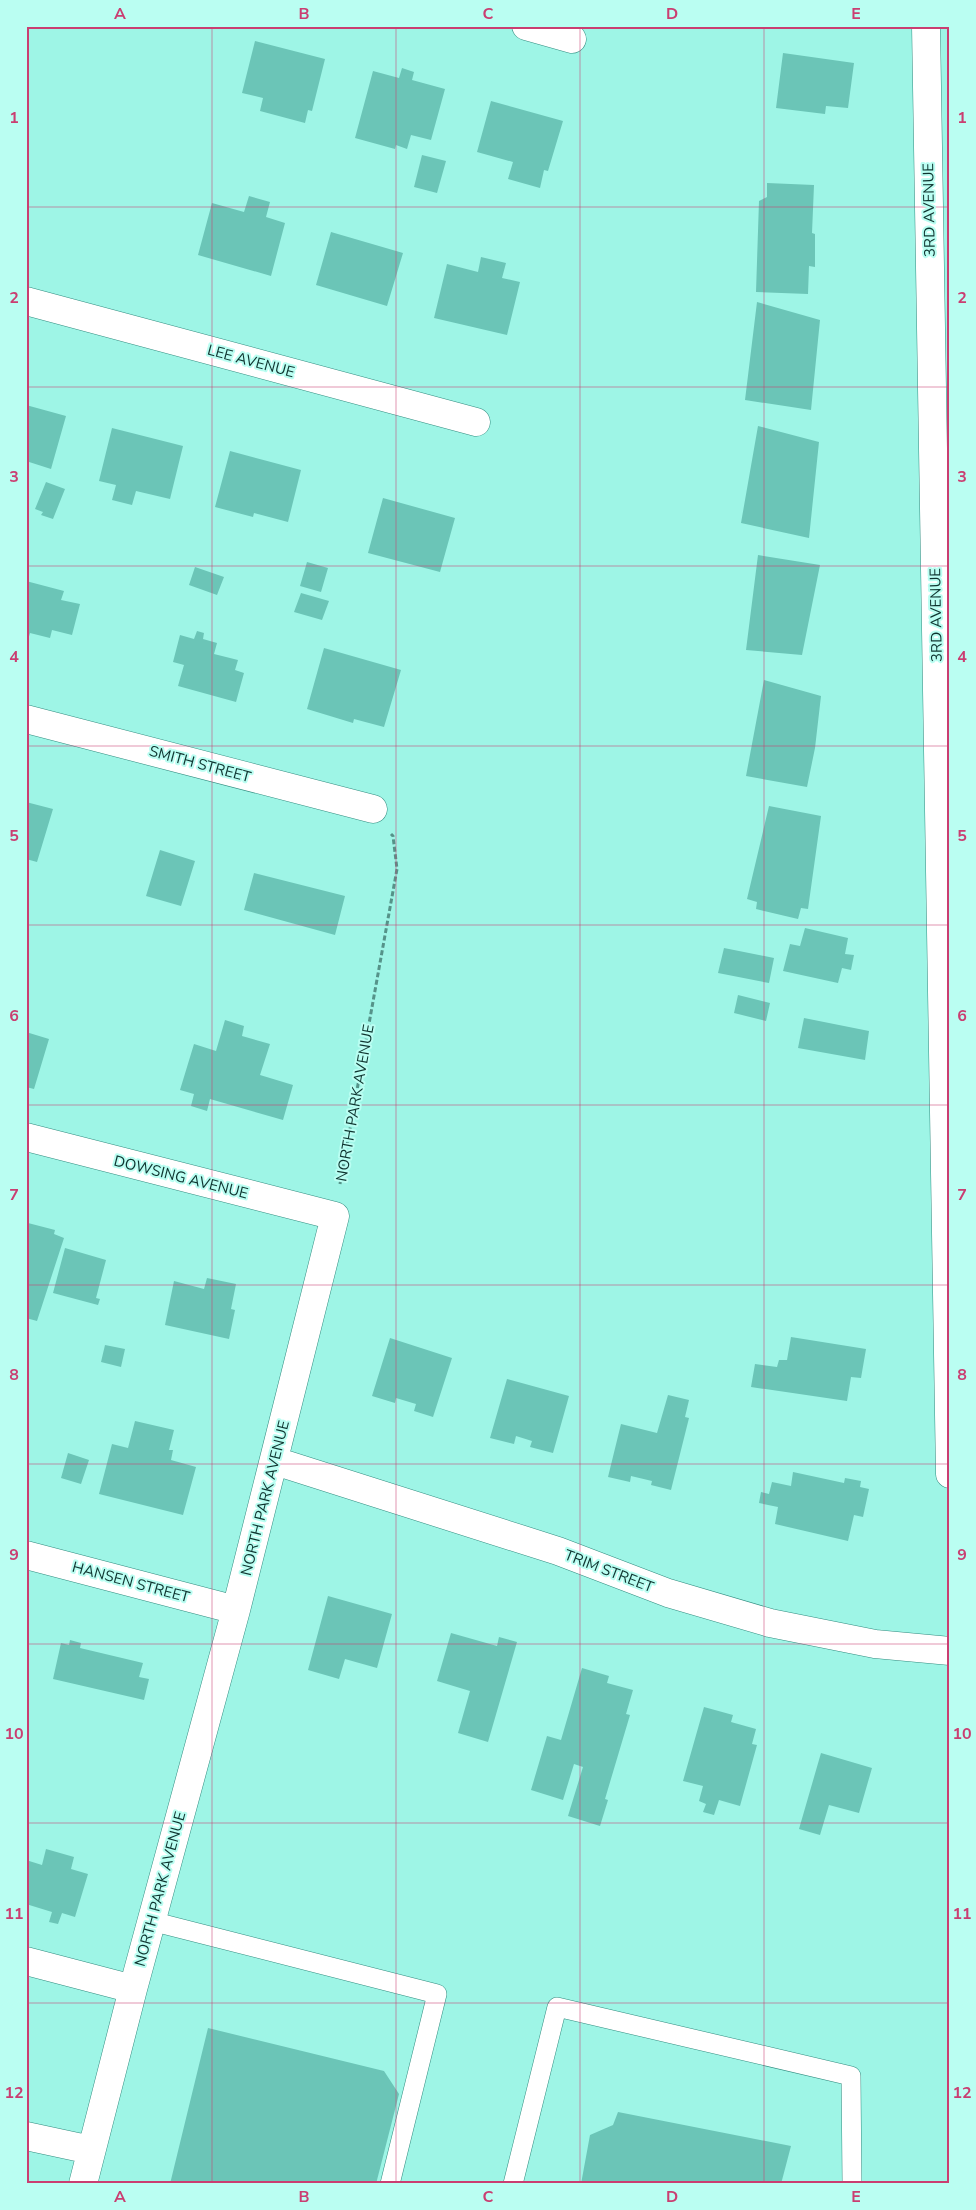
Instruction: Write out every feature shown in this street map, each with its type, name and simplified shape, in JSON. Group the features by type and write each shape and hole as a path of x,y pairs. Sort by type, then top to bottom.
{"street":[{"path":"526,26 572,38"},
{"name":"3RD AVENUE","path":"926,26 950,1474"},
{"name":"LEE AVENUE","path":"26,301 476,422"},
{"name":"SMITH STREET","path":"26,719 373,809"},
{"name":"DOWSING AVENUE","path":"26,1137 335,1216"},
{"name":"NORTH PARK AVENUE","path":"83,2184 132,1989 275,1461 335,1216"},
{"name":"TRIM STREET","path":"275,1461 558,1551 668,1593 770,1623 875,1644 950,1651"},
{"name":"HANSEN STREET","path":"26,1555 236,1610"},
{"path":"26,1961 132,1989"},
{"path":"26,2136 91,2150"}],"lane":[{"path":"151,1921 437,1994 390,2184"},
{"path":"513,2184 557,2007 851,2076 852,2184"}],"path":[{"name":"NORTH PARK AVENUE","path":"335,1216 397,869 393,836 373,809"}],"building":[{"path":"255,41 325,59 312,111 308,110 305,123 260,111 263,98 242,93"},
{"path":"783,53 854,63 848,108 826,106 825,114 776,108"},
{"path":"402,68 414,72 412,80 445,89 431,140 411,135 407,149 396,145 395,149 355,138 373,71 399,78"},
{"path":"491,101 563,121 548,171 544,170 540,188 508,179 513,162 477,152"},
{"path":"422,155 446,161 437,193 414,187"},
{"path":"767,183 814,185 812,233 815,234 815,267 809,266 808,294 756,292 759,201 767,197"},
{"path":"249,196 270,202 266,217 285,223 271,276 198,255 212,203 244,212"},
{"path":"331,232 403,253 387,306 316,285"},
{"path":"481,257 506,263 502,278 520,282 507,335 434,318 447,264 478,272"},
{"path":"757,302 820,320 811,410 745,400"},
{"path":"26,405 66,416 51,469 26,461"},
{"path":"758,426 819,442 809,538 741,523"},
{"path":"112,428 183,446 170,499 136,491 132,505 112,500 116,485 99,481"},
{"path":"230,451 301,470 288,522 254,513 253,517 215,507"},
{"path":"46,482 65,489 53,519 41,515 43,512 35,509"},
{"path":"383,498 455,518 440,572 368,553"},
{"path":"758,555 820,565 802,655 746,650"},
{"path":"307,562 328,568 321,592 300,586"},
{"path":"195,567 224,577 217,595 189,585"},
{"path":"26,581 64,591 61,600 80,604 72,635 52,630 50,638 30,633 26,647"},
{"path":"301,593 329,601 322,620 294,612"},
{"path":"197,631 204,633 203,639 217,643 214,654 238,660 235,670 244,673 236,702 178,686 184,665 173,662 180,635 194,639"},
{"path":"324,648 401,670 384,727 354,719 353,723 307,709"},
{"path":"764,680 821,696 815,748 807,787 746,776"},
{"path":"26,802 53,809 37,862 26,859"},
{"path":"769,806 821,816 808,909 801,908 798,919 756,909 757,902 747,899"},
{"path":"160,850 195,861 181,906 146,896"},
{"path":"254,873 345,896 335,935 244,910"},
{"path":"805,928 848,938 845,954 854,955 851,970 842,968 838,983 783,971 790,944 800,946"},
{"path":"724,948 774,958 769,983 718,973"},
{"path":"738,995 770,1003 766,1021 734,1013"},
{"path":"804,1018 869,1031 865,1060 798,1048"},
{"path":"225,1020 244,1026 242,1036 270,1044 260,1075 293,1085 283,1120 210,1099 207,1111 191,1106 194,1094 180,1090 194,1044 216,1051"},
{"path":"26,1032 49,1039 34,1089 26,1087"},
{"path":"28,1223 55,1230 54,1234 64,1238 37,1321 26,1318"},
{"path":"65,1248 106,1260 96,1298 100,1299 98,1305 53,1293"},
{"path":"207,1278 236,1284 231,1309 235,1310 229,1339 165,1325 174,1281 204,1289"},
{"path":"791,1337 866,1349 861,1378 851,1377 847,1401 751,1387 755,1364 777,1367 779,1360 787,1360"},
{"path":"390,1338 452,1358 433,1417 414,1411 416,1404 396,1398 395,1403 372,1396"},
{"path":"105,1345 125,1349 121,1367 101,1362"},
{"path":"507,1379 569,1396 553,1453 530,1447 532,1441 516,1436 514,1444 490,1438"},
{"path":"668,1395 689,1400 685,1417 689,1418 671,1490 651,1485 652,1481 631,1476 630,1482 608,1477 621,1424 657,1433"},
{"path":"135,1421 174,1430 169,1450 173,1450 171,1460 196,1467 183,1515 99,1494 112,1444 128,1448"},
{"path":"68,1453 89,1460 81,1484 61,1478"},
{"path":"793,1472 844,1483 845,1478 861,1481 860,1487 869,1489 863,1517 854,1515 848,1541 775,1524 778,1507 759,1503 761,1492 769,1494 772,1482 791,1486"},
{"path":"328,1596 392,1614 377,1668 345,1659 339,1679 308,1670"},
{"path":"451,1633 497,1646 499,1637 517,1642 488,1742 458,1733 470,1691 437,1681"},
{"path":"70,1640 81,1643 80,1648 143,1663 139,1677 149,1679 144,1700 53,1679 61,1643 69,1645"},
{"path":"582,1668 609,1676 607,1683 633,1690 626,1714 630,1715 605,1799 608,1800 600,1826 568,1816 583,1767 574,1764 563,1800 531,1790 547,1736 561,1740"},
{"path":"704,1707 733,1715 731,1722 756,1729 752,1744 757,1745 740,1806 719,1800 714,1815 703,1812 706,1804 699,1801 703,1786 683,1781"},
{"path":"821,1753 872,1768 859,1813 829,1805 820,1835 799,1829"},
{"path":"46,1849 74,1857 71,1869 88,1874 75,1917 62,1913 58,1924 49,1922 52,1912 26,1904 26,1860 42,1865"},
{"path":"208,2028 384,2071 399,2094 376,2184 170,2184"},
{"path":"618,2112 791,2146 781,2184 581,2184 590,2135 613,2125"}]}
